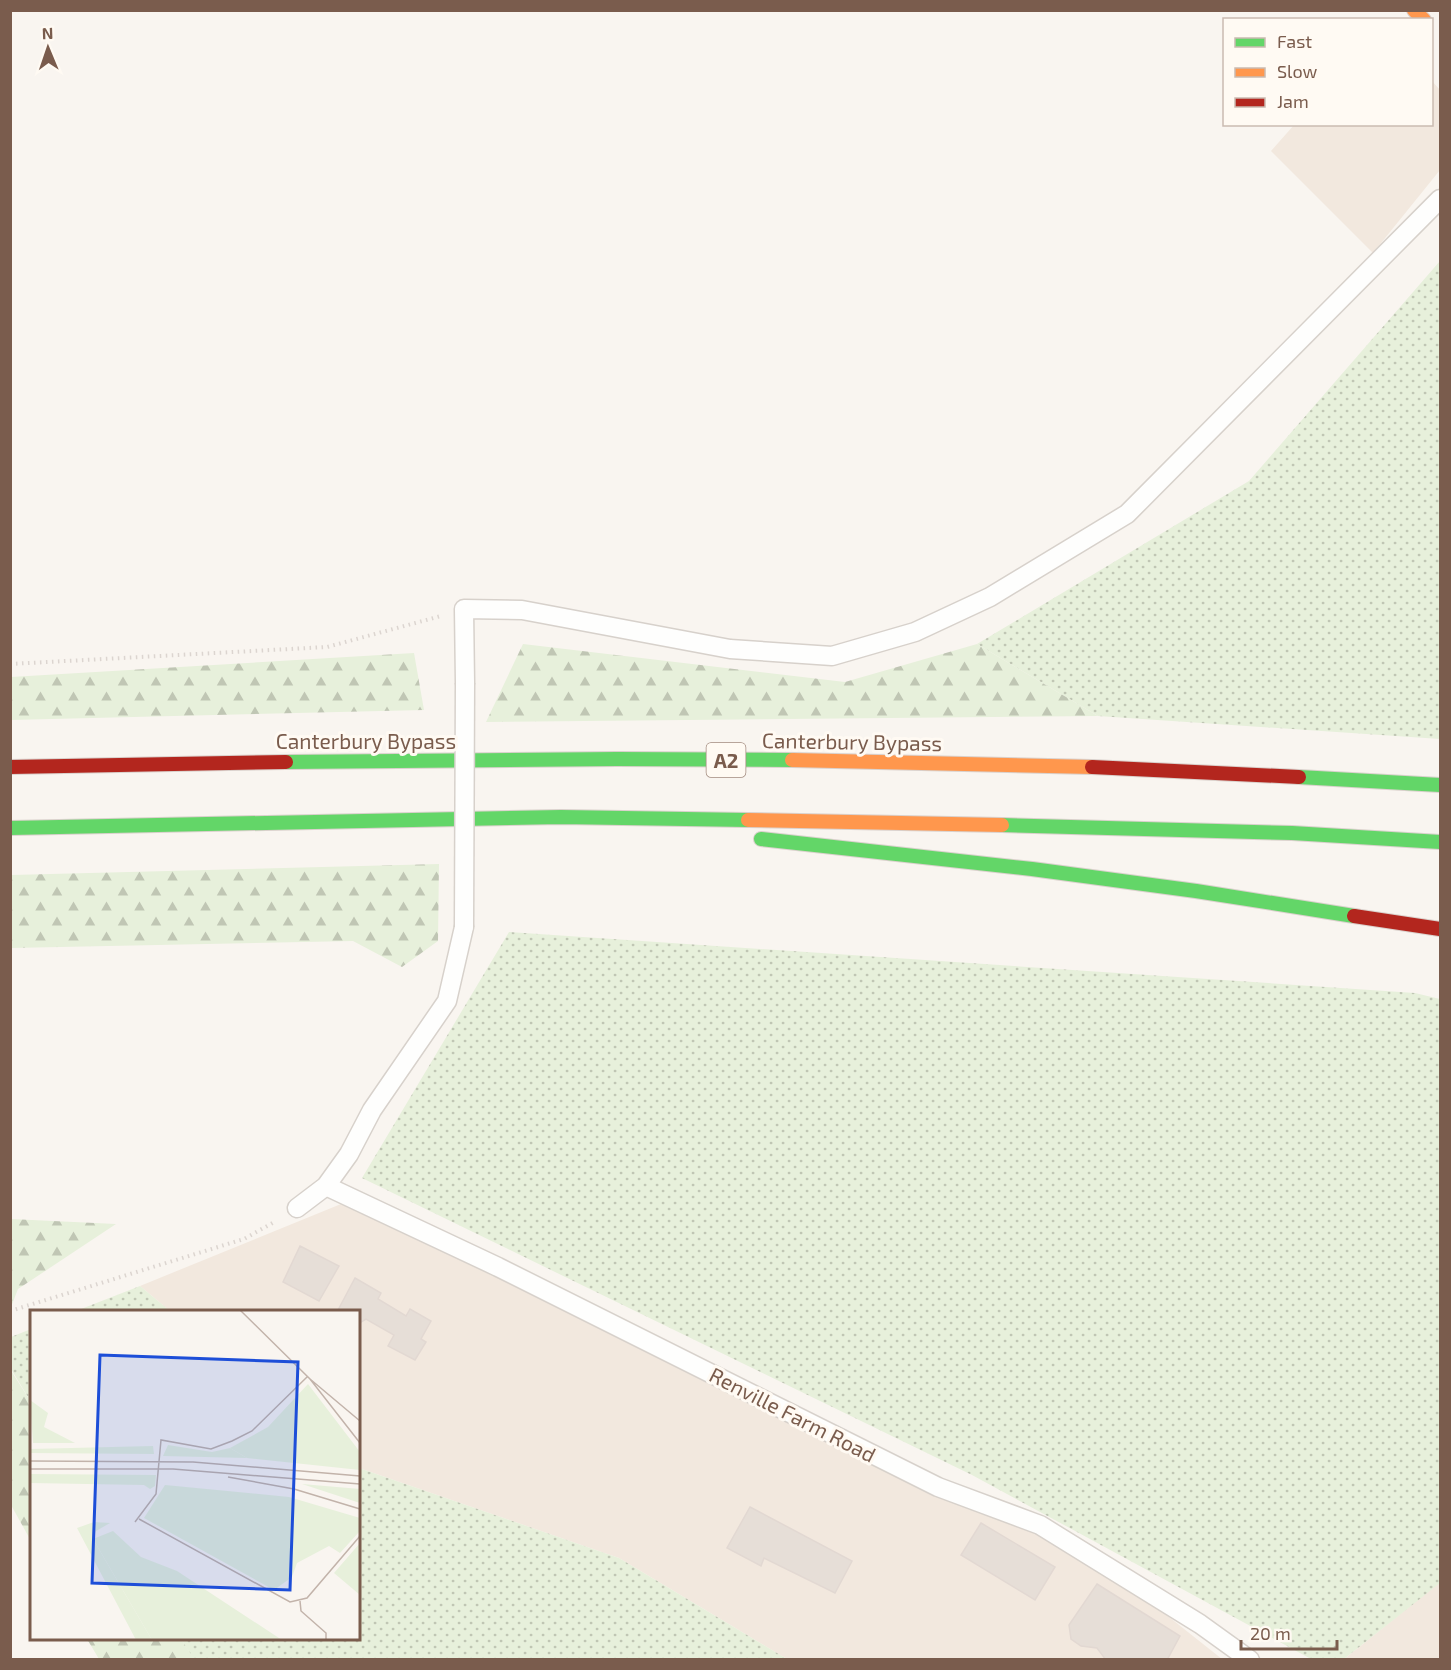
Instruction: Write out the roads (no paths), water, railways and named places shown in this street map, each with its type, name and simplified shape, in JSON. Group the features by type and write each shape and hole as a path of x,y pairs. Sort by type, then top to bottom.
{"main road":[{"name":"Canterbury Bypass","path":"10,767 346,761 705,760 982,763 1296,776 1440,785"},
{"path":"561,817 714,834"},
{"path":"10,828 561,817 1002,824 1292,833 1440,842"},
{"path":"749,838 1032,869 1196,891 1440,929"}],"lane":[{"path":"297,1208 326,1186 349,1154 372,1110 447,1001 464,927 464,609 522,610 730,649 832,656 915,632 990,597 1127,514 1440,199"},
{"name":"Renville Farm Road","path":"326,1186 498,1267 938,1487 1040,1525 1200,1624 1251,1659"}]}
